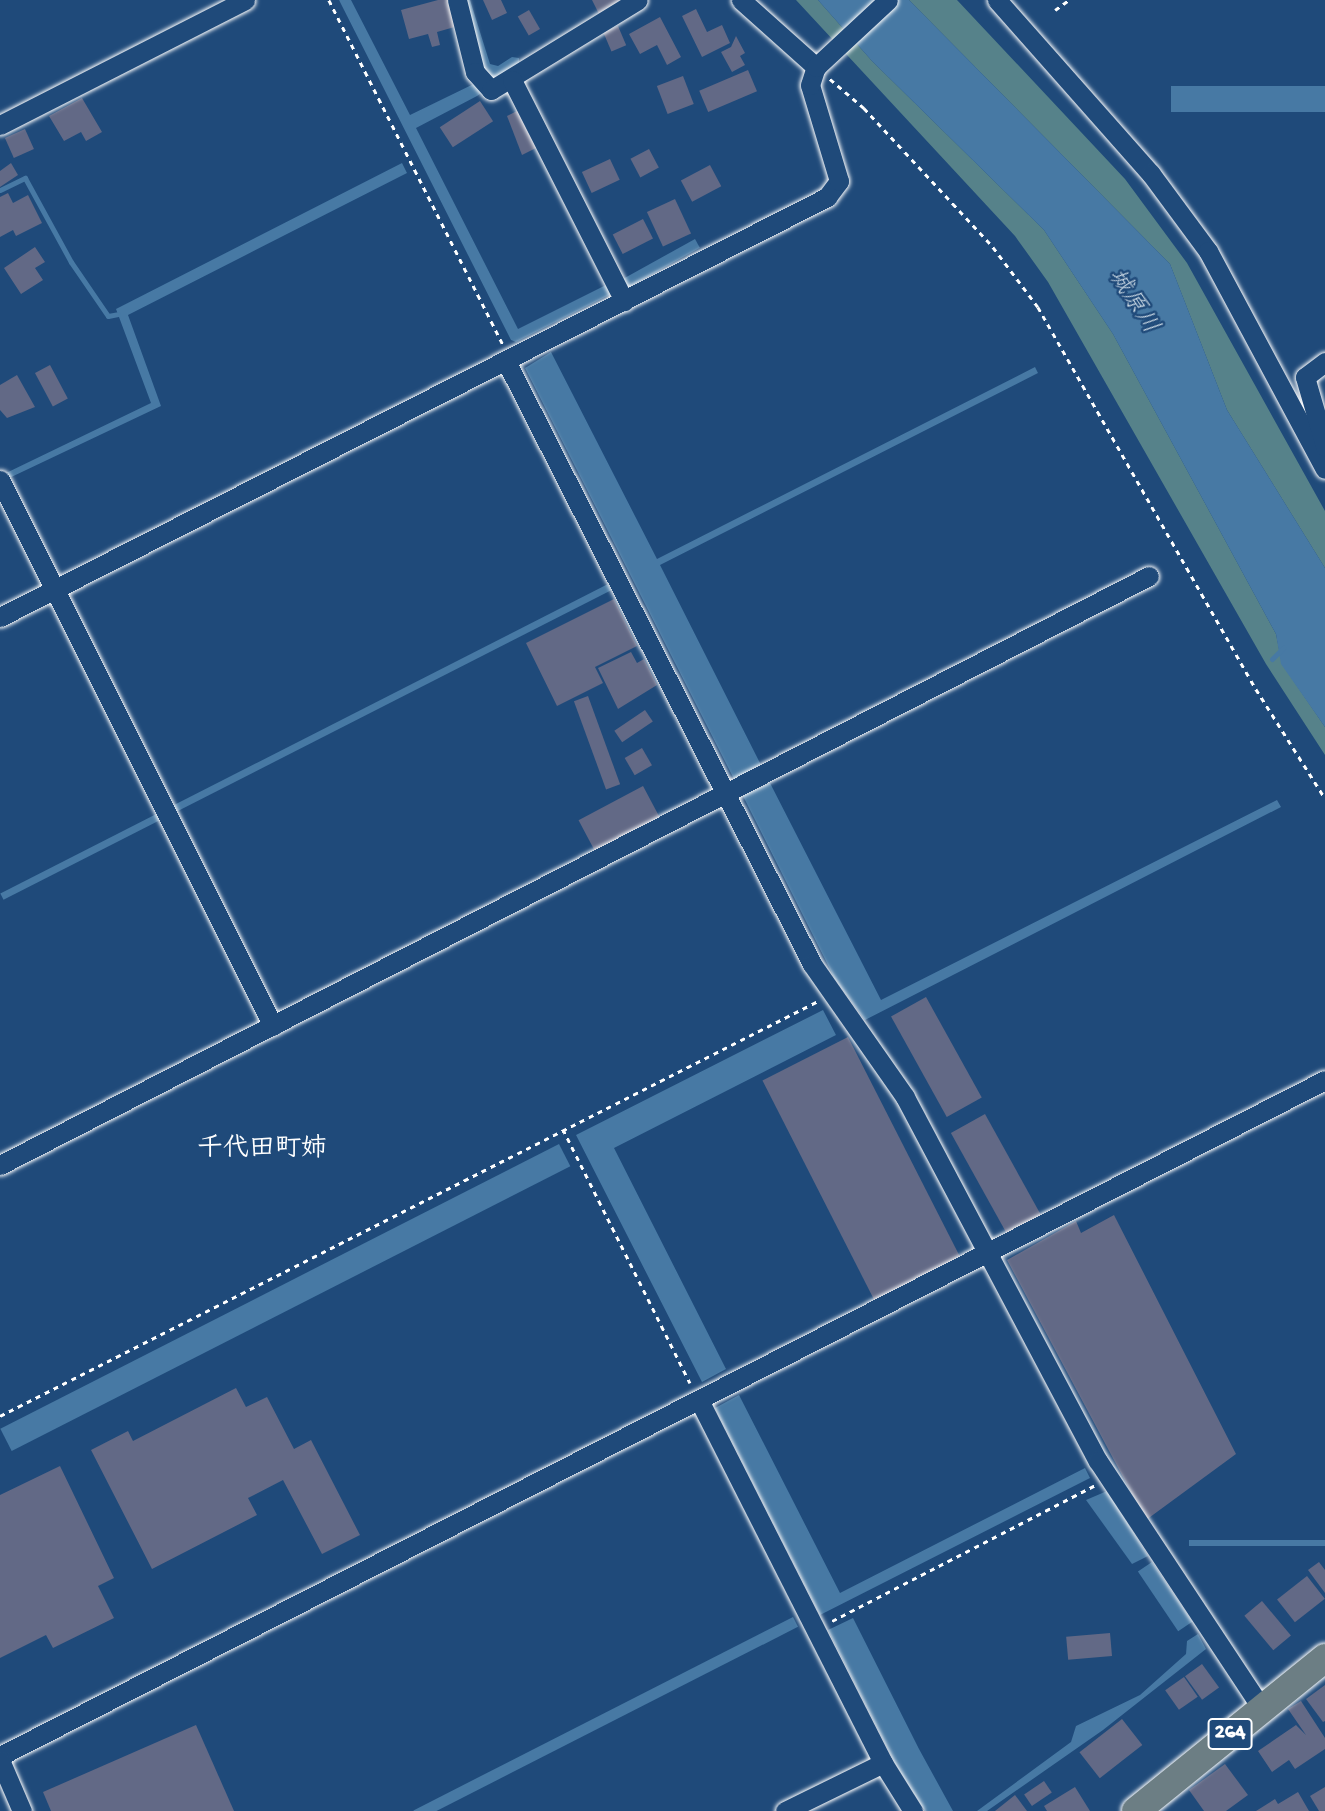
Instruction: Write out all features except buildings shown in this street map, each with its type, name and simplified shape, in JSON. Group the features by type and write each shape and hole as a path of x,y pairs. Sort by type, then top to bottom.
{"highway":[{"name":"264","path":"1136,1811 1325,1658"}],"street":[{"path":"0,125 246,0"},
{"path":"457,0 483,84 512,80 526,67 638,0"},
{"path":"741,0 821,63"},
{"path":"0,617 827,197 839,181 810,85 821,63 888,0"},
{"path":"996,0 1151,174 1208,251 1325,469"},
{"path":"512,80 624,302"},
{"path":"506,362 830,995 905,1097 1110,1479 1262,1709"},
{"path":"1325,362 1306,377 1325,446"},
{"path":"0,480 52,590 273,1026"},
{"path":"0,1164 1149,576"},
{"path":"22,1811 0,1758 1325,1080"},
{"path":"699,1400 883,1763 913,1811"},
{"path":"785,1811 883,1763"}],"path":[{"path":"329,0 505,348 506,362"},
{"path":"1055,10 1069,0"},
{"path":"821,63 993,247 1038,307 1256,689 1325,798"},
{"path":"0,1416 830,995"},
{"path":"563,1129 699,1400"},
{"path":"816,1629 1110,1479"}],"green space":[{"path":"796,0 818,0 872,61 1044,230 1113,334 1276,634 1282,664 1325,727 1325,755 1266,664 1048,282 1015,236"},
{"path":"909,0 957,0 1125,179 1187,263 1325,511 1325,568 1227,410 1170,264"}],"water":[{"path":"339,0 351,0 410,115 486,78 464,0 470,0 490,64 498,66 512,57 519,58 519,66 477,96 416,128 518,329 606,285 611,294 516,342 511,340"},
{"name":"城原川","path":"818,0 909,0 1170,264 1227,410 1325,568 1325,727 1281,664 1276,634 1113,334 1044,230 872,61"},
{"path":"1171,86 1325,86 1325,112 1171,112"},
{"path":"402,163 407,173 128,315 161,406 5,480 4,474 151,403 116,309"},
{"path":"695,239 700,248 627,288 622,279"},
{"path":"551,352 657,559 1035,367 1038,373 660,565 761,765 734,779 525,368"},
{"path":"608,584 611,590 4,900 0,894"},
{"path":"770,783 881,1000 1277,800 1281,807 865,1020 835,979 743,796"},
{"path":"823,1010 836,1035 614,1148 726,1369 702,1382 576,1135"},
{"path":"559,1144 570,1166 12,1451 0,1429"},
{"path":"739,1395 840,1593 1085,1468 1090,1478 820,1615 715,1408"},
{"path":"1107,1491 1148,1556 1132,1564 1086,1500"},
{"path":"1189,1540 1325,1540 1325,1546 1189,1546"},
{"path":"1152,1562 1192,1622 1178,1631 1138,1572"},
{"path":"793,1617 798,1627 436,1811 413,1810"},
{"path":"853,1618 953,1811 925,1811 896,1765 828,1630"},
{"path":"1198,1634 1206,1649 1103,1730 987,1811 977,1811 1071,1742 1076,1726 1140,1695 1186,1654 1187,1641"}],"waterway":[{"path":"0,190 25,178 71,262 108,316 118,314"},
{"path":"1272,659 1283,648"}],"district":[{"name":"千代田町姉","path":"262,1151"}]}
